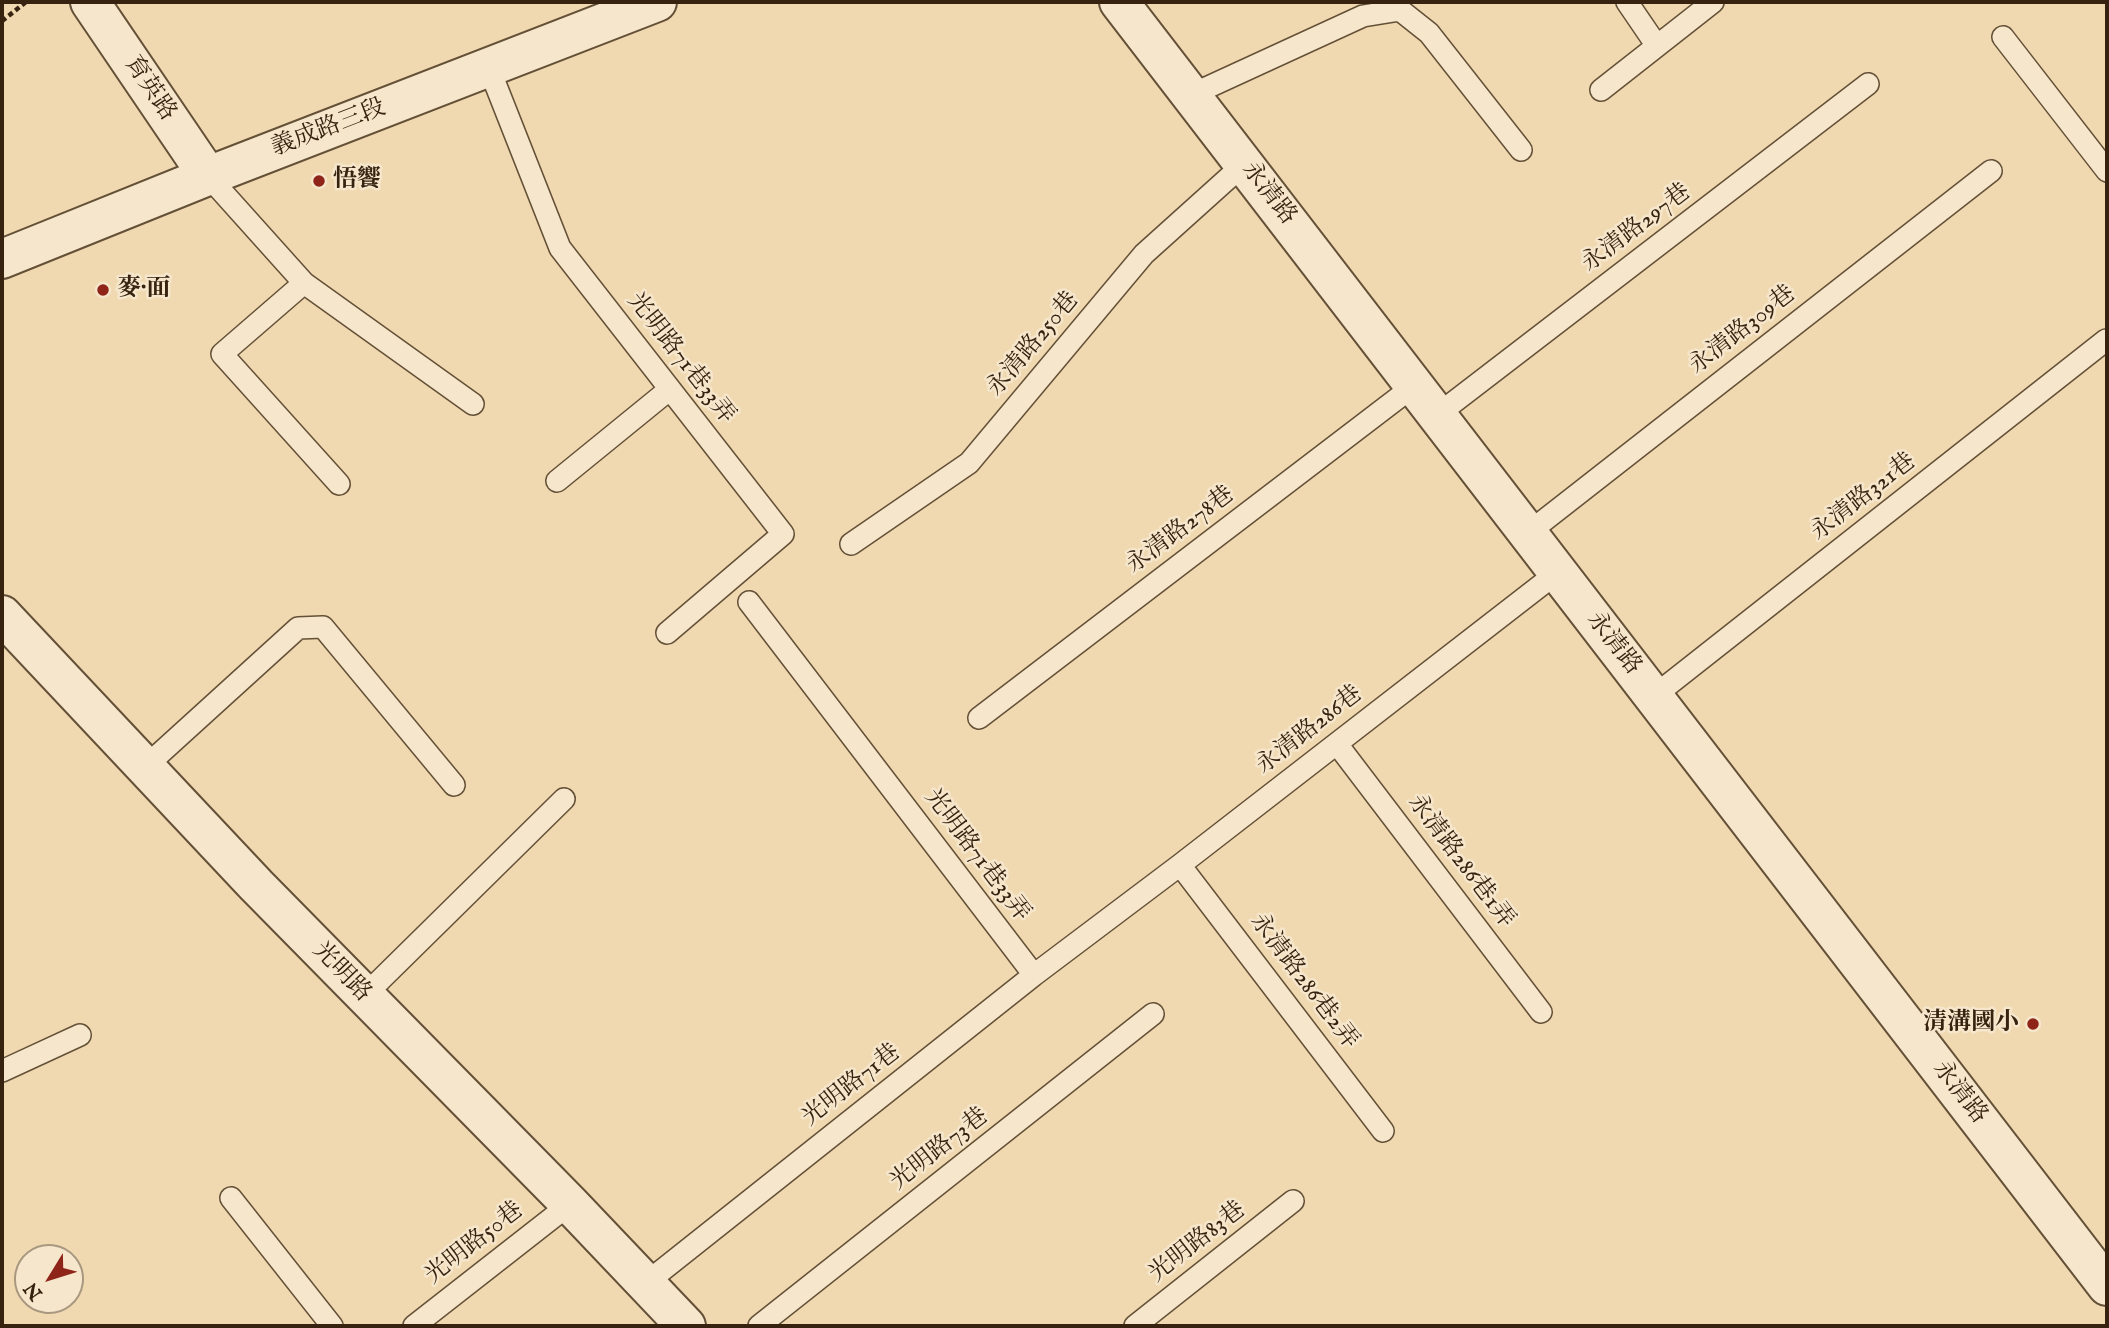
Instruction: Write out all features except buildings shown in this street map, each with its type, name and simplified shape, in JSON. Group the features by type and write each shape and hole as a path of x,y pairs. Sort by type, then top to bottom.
{"street":[{"name":"育英路","path":"90,2 208,176"},
{"name":"義成路三段","path":"2,260 208,176 657,2"},
{"name":"永清路","path":"1119,2 2107,1286"},
{"name":"光明路","path":"2,615 364,996 570,1204 686,1326"}],"lane":[{"path":"1627,2 1657,46"},
{"path":"1601,90 1713,2"},
{"path":"1191,95 1363,16 1400,10 1429,33 1521,150"},
{"path":"2003,37 2107,171"},
{"name":"光明路71巷33弄","path":"489,68 560,248 783,534 667,633"},
{"name":"永清路297巷","path":"1426,400 1868,84"},
{"name":"永清路250巷","path":"851,544 969,463 1144,254 1244,164"},
{"name":"永清路309巷","path":"1528,533 1991,170"},
{"path":"208,176 304,283 473,404"},
{"path":"304,283 222,354 339,484"},
{"name":"永清路321巷","path":"1654,696 2106,341"},
{"path":"557,481 670,389"},
{"name":"永清路278巷","path":"979,718 1426,400"},
{"name":"永清路286巷","path":"1093,932 1558,572"},
{"name":"光明路71巷33弄","path":"749,602 1034,975"},
{"path":"145,766 298,628 323,627 453,785"},
{"name":"永清路286巷1弄","path":"1337,744 1541,1012"},
{"path":"364,996 564,799"},
{"name":"永清路286巷2弄","path":"1180,865 1383,1131"},
{"name":"光明路71巷","path":"646,1283 1034,975 1093,932"},
{"name":"光明路73巷","path":"759,1326 1153,1014"},
{"path":"2,1071 80,1035"},
{"path":"231,1198 332,1326"},
{"name":"光明路83巷","path":"1135,1326 1293,1201"},
{"name":"光明路50巷","path":"414,1326 570,1204"}],"path":[{"path":"2,21 26,2"}],"place":[{"name":"悟饗","path":"319,181"},
{"name":"麥·面","path":"103,290"},
{"name":"清溝國小","path":"2033,1024"}]}
